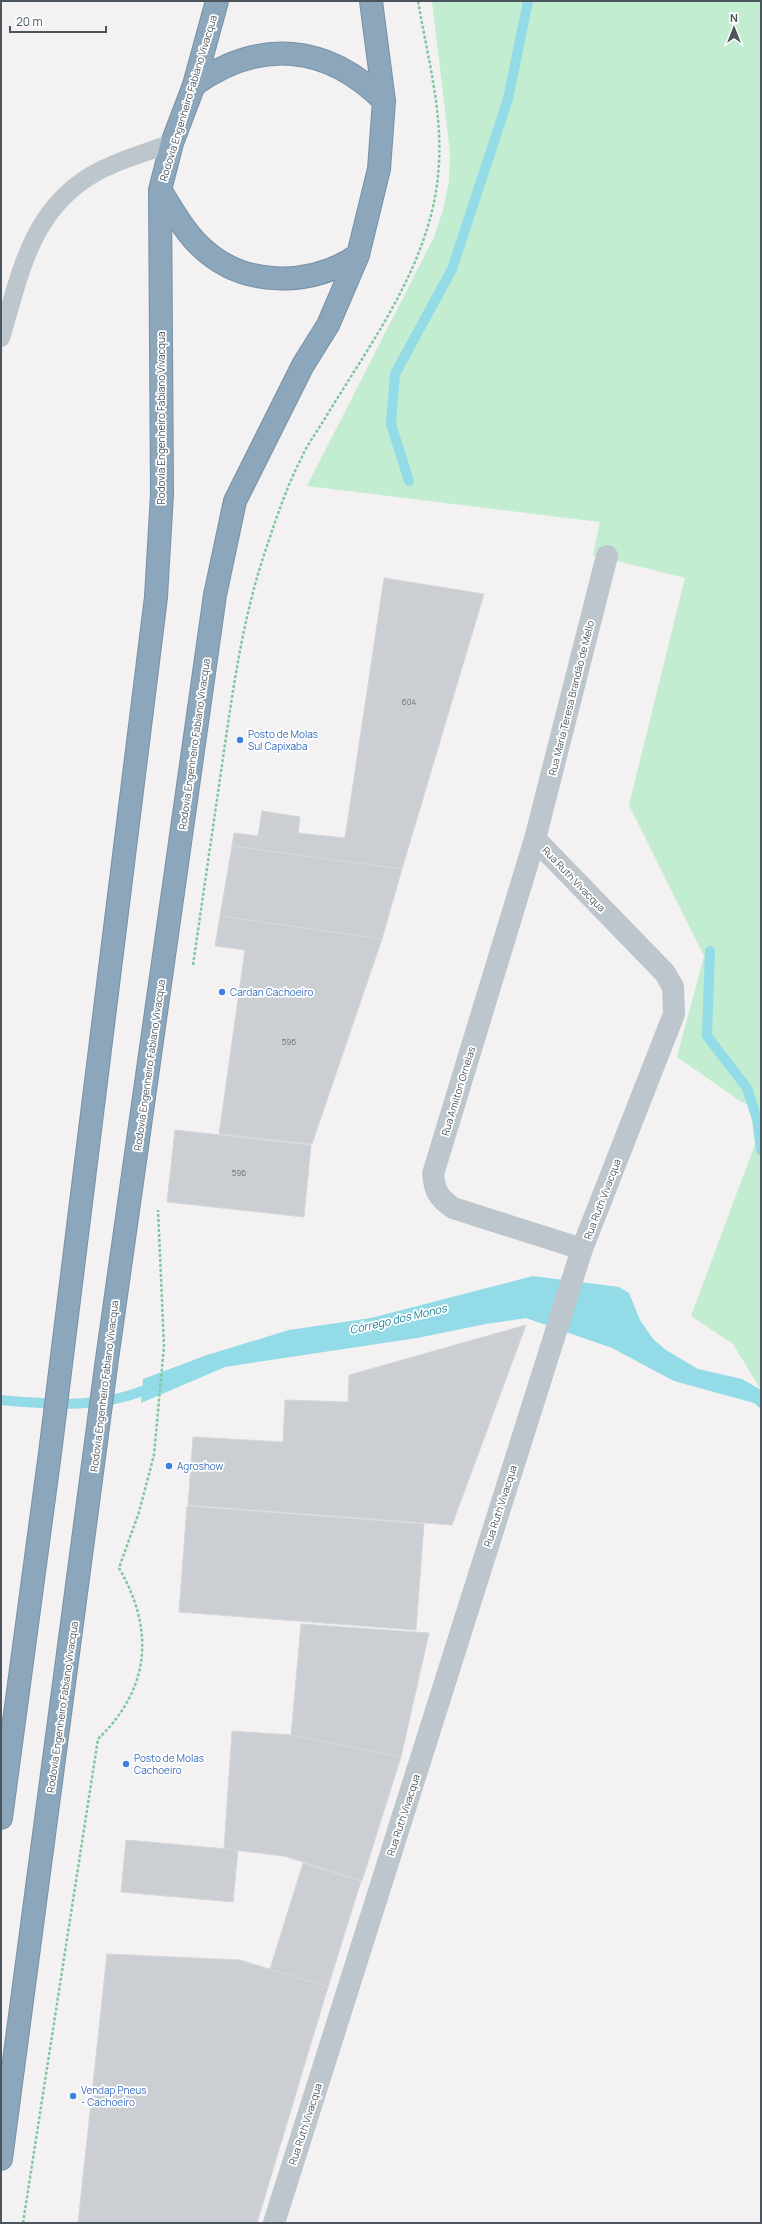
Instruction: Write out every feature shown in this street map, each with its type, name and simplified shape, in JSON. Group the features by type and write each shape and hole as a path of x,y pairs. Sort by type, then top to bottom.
{"highway":[{"name":"Rodovia Engenheiro Fabiano Vivacqua","path":"1,1818 63,1354 156,597 162,494 160,190 172,143 194,85 217,1"},
{"name":"Rodovia Engenheiro Fabiano Vivacqua","path":"1,2159 107,1359 215,595 235,501 303,365 328,325 358,255 379,169 384,101 371,1"},
{"path":"194,85 214,70 237,60 262,54 286,53 330,63 350,73 369,86 384,101"},
{"path":"160,190 187,231 202,248 220,261 240,271 262,277 284,279 305,278 326,272 358,255"}],"street":[{"name":"Rua Maria Teresa Brandão de Mello","path":"535,839 607,556"},
{"name":"Rua Ruth Vivacqua","path":"274,2223 582,1249 674,1014 672,987 665,973 535,839"},
{"name":"Rua Amilton Ornelas","path":"535,839 433,1174 435,1187 440,1199 453,1208 582,1249"}],"lane":[{"path":"1,338 30,243 42,222 56,204 90,176 110,166 172,143"}],"path":[{"path":"193,966 230,709 251,601 264,552 281,505 301,458 400,293 415,263 427,231 435,198 439,162 439,127 418,1"},
{"path":"23,2223 98,1739 112,1725 124,1709 140,1672 143,1653 143,1630 138,1608 130,1588 119,1568 139,1512 154,1455 164,1346 158,1208"}],"green space":[{"path":"432,1 761,1 761,1110 740,1101 677,1057 704,956 629,805 685,578 593,555 600,522 307,486 434,237 443,210 449,181 450,153"},
{"path":"761,1128 761,1390 733,1344 691,1316"}],"water":[{"path":"533,1276 619,1287 629,1293 640,1320 653,1339 666,1350 698,1369 742,1379 761,1390 761,1409 754,1403 674,1381 612,1348 526,1318 486,1324 417,1338 225,1367 141,1403 143,1379 207,1355 289,1330 371,1318"}],"building":[{"path":"384,578 484,594 402,869 232,846 234,833 258,836 262,811 300,817 298,833 345,838"},
{"path":"232,846 402,869 382,939 220,916"},
{"path":"220,916 382,939 312,1144 219,1134 245,950 215,946"},
{"path":"175,1130 311,1145 304,1217 167,1202"},
{"path":"526,1325 452,1525 188,1505 193,1437 283,1442 285,1400 348,1402 349,1375"},
{"path":"187,1506 424,1524 416,1630 179,1612"},
{"path":"301,1624 429,1633 401,1757 291,1735"},
{"path":"232,1731 291,1735 401,1757 362,1881 284,1856 224,1849"},
{"path":"126,1840 238,1850 233,1902 121,1892"},
{"path":"303,1863 361,1881 328,1987 270,1969"},
{"path":"107,1954 240,1960 328,1987 257,2223 78,2223"}],"waterway":[{"path":"409,481 391,424 395,374 452,269 508,99 528,1"},
{"path":"710,951 707,1036 747,1088 757,1119 761,1150"},
{"name":"Córrego dos Monos","path":"1,1400 79,1404 117,1399 154,1386"}],"place":[{"name":"Posto de Molas Sul Capixaba","path":"240,740"},
{"name":"Cardan Cachoeiro","path":"222,992"},
{"name":"Agroshow","path":"169,1466"},
{"name":"Posto de Molas Cachoeiro","path":"126,1764"},
{"name":"Vendap Pneus - Cachoeiro","path":"73,2096"}]}
